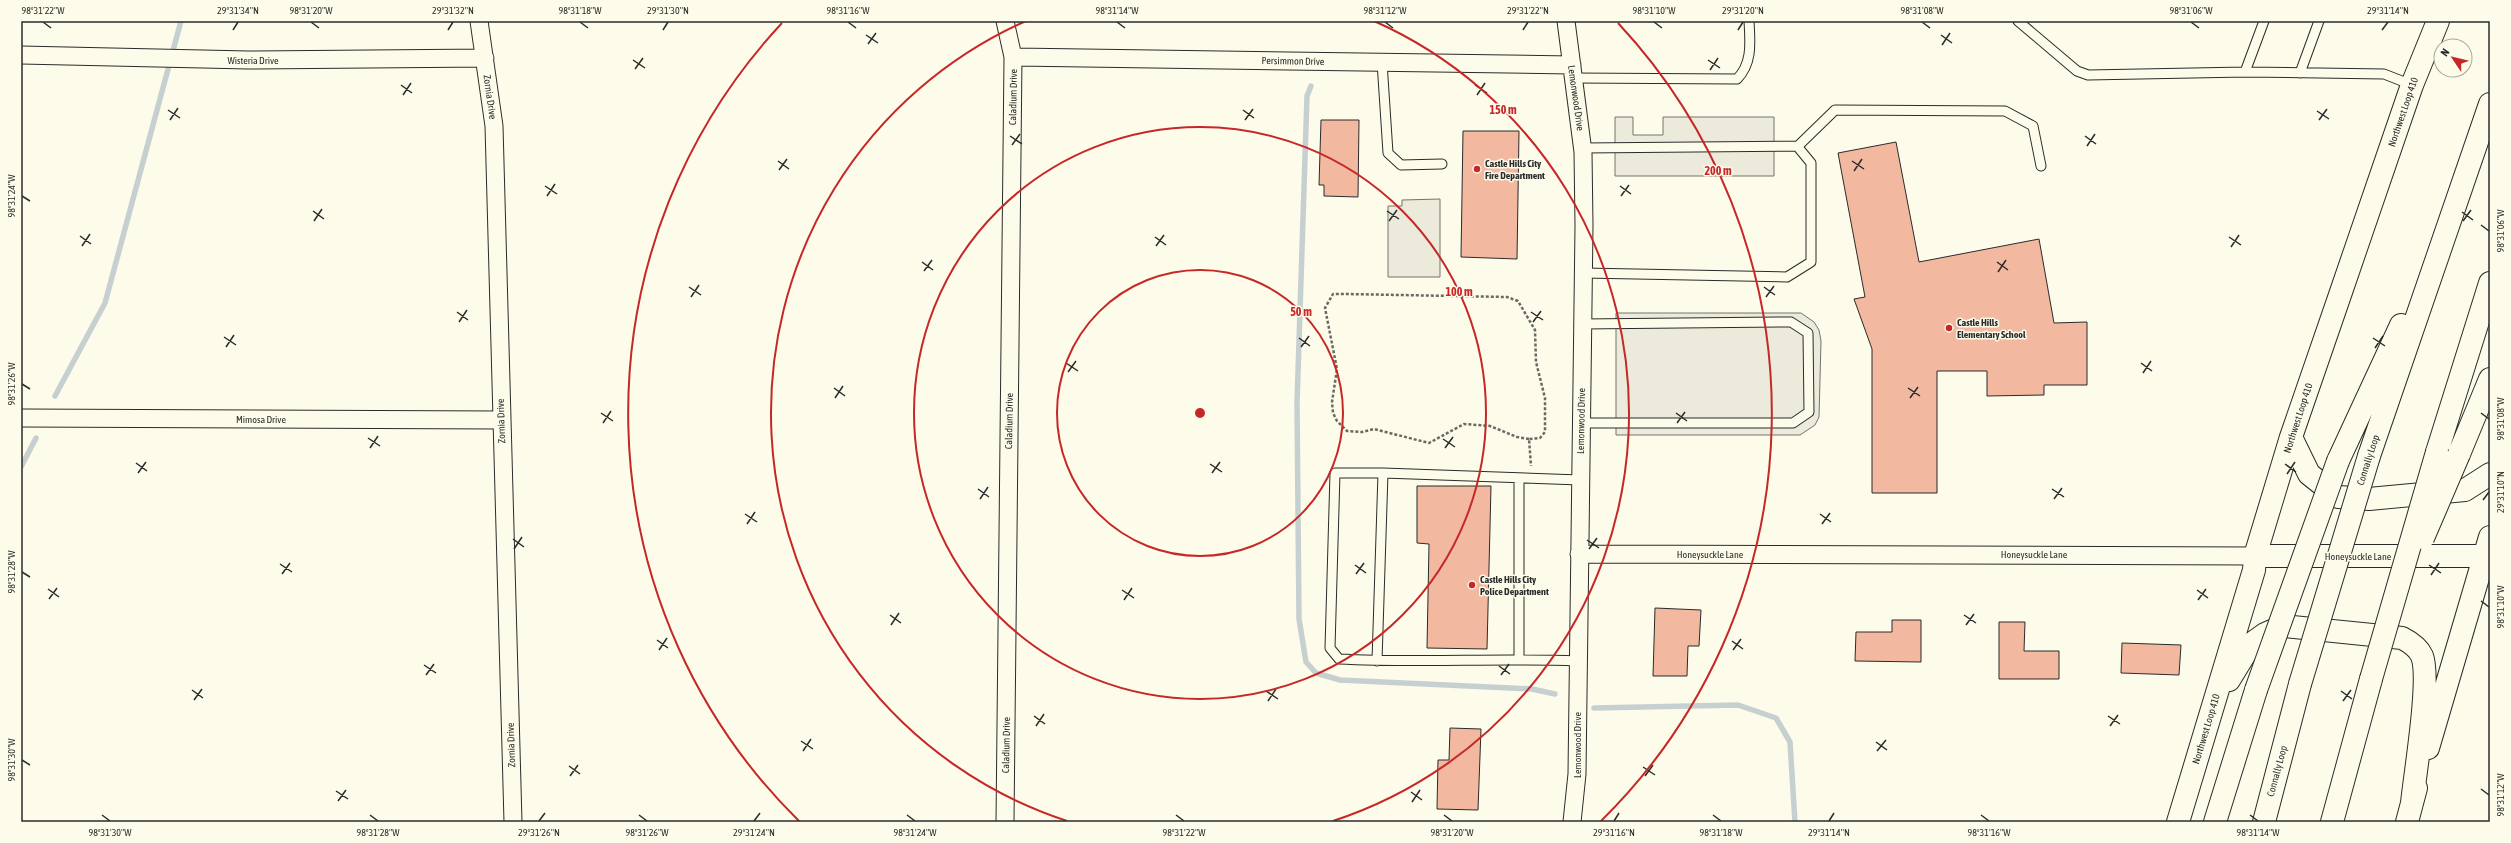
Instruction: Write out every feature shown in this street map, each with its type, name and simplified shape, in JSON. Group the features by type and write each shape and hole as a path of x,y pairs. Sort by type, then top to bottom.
{"main road":[{"name":"Northwest Loop 410","path":"2178,822 2254,570 2255,556 2291,437 2412,85 2438,21"},
{"name":"Connally Loop","path":"2264,822 2300,684 2369,456 2490,104"},
{"path":"2215,822 2256,690 2338,461 2455,208"},
{"path":"2332,822 2393,598 2490,283"},
{"path":"2393,598 2428,527 2490,379"},
{"path":"2291,437 2309,474 2338,497 2369,498 2465,490 2490,474"},
{"path":"2409,812 2488,550"},
{"name":"Honeysuckle Lane","path":"2255,556 2488,550"},
{"path":"2213,706 2251,644 2265,634 2283,626 2402,638 2413,644 2422,656 2425,681 2409,812"}],"street":[{"name":"Zornia Drive","path":"480,21 494,126 513,822"},
{"name":"Caladium Drive","path":"1005,21 1013,57 1005,822"},
{"name":"Lemonwood Drive","path":"1566,21 1582,148 1583,273 1577,661 1577,774 1574,818 1572,822"},
{"name":"Wisteria Drive","path":"21,55 201,59 485,58"},
{"name":"Persimmon Drive","path":"1013,57 1382,62 1573,71"},
{"name":"Mimosa Drive","path":"21,418 501,420"},
{"name":"Honeysuckle Lane","path":"1579,554 2255,556"}],"lane":[{"path":"1573,71 1737,79 1746,67 1750,52 1749,21"},
{"path":"2018,21 2077,71 2088,75 2245,72 2384,74 2412,85"},
{"path":"2245,72 2264,21"},
{"path":"2300,73 2319,21"},
{"path":"1382,62 1388,153 1401,166 1442,164"},
{"path":"1582,148 1798,146 1835,110 2005,111 2033,126 2040,166"},
{"path":"1583,273 1787,276 1811,262 1811,163 1798,146"},
{"path":"1581,423 1793,423 1808,412 1808,333 1790,322 1582,324"},
{"path":"1577,661 1520,659 1377,661 1339,659 1330,648 1335,473 1383,473 1580,480"},
{"path":"1377,661 1383,473"},
{"path":"1519,478 1520,659"}],"path":[{"path":"1333,294 1507,296 1518,301 1535,330 1536,362 1545,398 1545,432 1540,438 1529,439 1477,424 1464,424 1429,443 1374,429 1362,432 1347,431 1337,422 1333,413 1336,369 1325,308 1333,294"},
{"path":"1529,439 1531,478"}],"shaded area":[{"path":"1615,117 1633,117 1633,135 1663,135 1663,117 1774,117 1774,176 1615,176"},
{"path":"1440,199 1440,277 1388,277 1388,206 1402,206 1402,200"},
{"path":"1616,313 1801,313 1814,322 1819,330 1821,341 1819,417 1815,425 1800,435 1616,435"}],"building":[{"path":"1321,120 1359,120 1358,197 1324,196 1324,185 1319,185"},
{"path":"1463,131 1519,131 1517,259 1461,257"},
{"path":"1896,142 1919,262 2039,239 2054,323 2087,322 2087,385 2044,385 2044,395 1987,396 1987,371 1937,371 1937,493 1872,493 1872,349 1854,299 1865,297 1838,153"},
{"path":"1417,486 1491,486 1487,649 1427,648 1429,544 1417,543"},
{"path":"1655,608 1701,610 1699,646 1688,646 1687,676 1653,676"},
{"path":"1892,620 1921,620 1921,662 1855,661 1856,632 1892,632"},
{"path":"1999,622 2025,622 2024,651 2059,651 2059,679 1999,679"},
{"path":"2122,643 2181,645 2179,675 2121,673"},
{"path":"1450,728 1481,729 1478,810 1437,809 1438,760 1449,760"}],"waterway":[{"path":"55,396 105,303 181,21"},
{"path":"1311,86 1307,96 1297,403 1299,619 1306,662 1316,673 1340,680 1532,689 1555,694"},
{"path":"21,467 36,438"},
{"path":"1594,708 1738,705 1776,718 1790,742 1795,822"}],"place":[{"name":"Castle Hills City Fire Department","path":"1477,169"},
{"name":"Castle Hills Elementary School","path":"1949,328"},
{"name":"Castle Hills City Police Department","path":"1472,585"}]}
